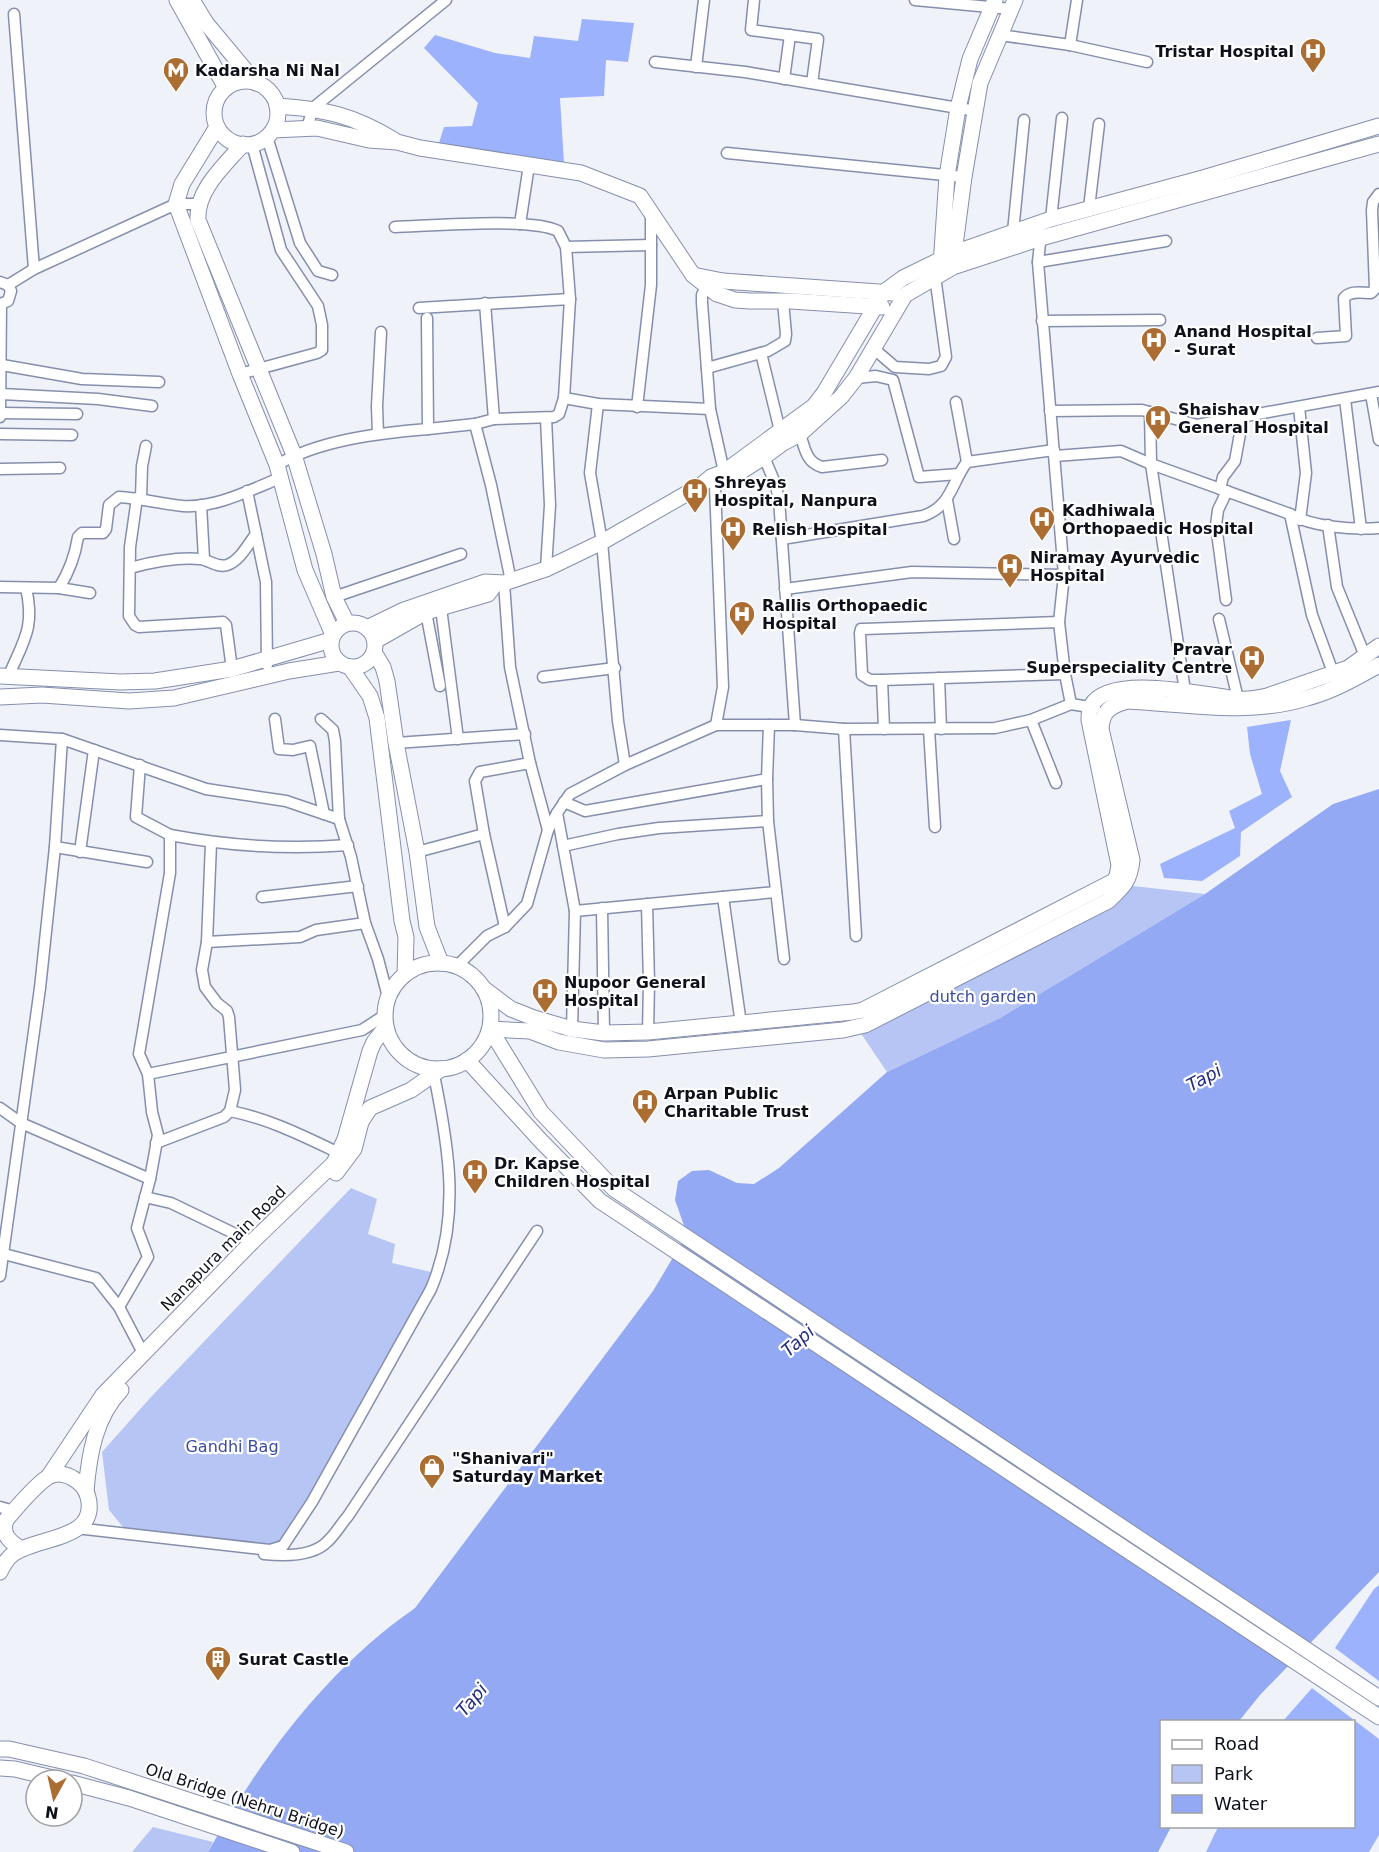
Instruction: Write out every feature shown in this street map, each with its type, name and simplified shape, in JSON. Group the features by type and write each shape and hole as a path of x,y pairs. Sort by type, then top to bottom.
{"main road":[{"path":"177,0 226,88"},
{"path":"192,0 206,23 255,83"},
{"path":"945,266 947,176 958,108 970,59 994,4"},
{"path":"945,266 959,219 981,83 1013,5"},
{"path":"247,144 228,139 217,127 214,117 219,96 235,83 245,81 255,83 269,91 277,106 278,114 270,133"},
{"path":"277,106 313,108 333,112 373,128 397,142"},
{"path":"707,486 711,477 724,472 782,437 800,434 841,398 856,378 901,302 945,266 979,244 1047,220 1203,178 1379,126"},
{"path":"217,127 182,184 176,204 278,472 305,570 332,638 332,653 370,696 377,718 402,921 406,937 405,974"},
{"path":"347,623 334,597 324,554 294,455 198,220 198,204 204,191 247,144 270,133 327,129 369,140 397,142 420,148 581,173 640,196 693,275 707,282 717,294 735,300 876,306 901,302"},
{"path":"0,697 42,695 129,701 174,698 267,676 345,665 356,667 367,662 372,640 404,610 484,582 504,582 546,569 764,457 814,406 884,292 903,278 1379,144"},
{"path":"959,219 965,234 979,244"},
{"path":"707,282 723,281 884,292 901,302"},
{"path":"372,640 426,612 488,594 504,582"},
{"path":"5,675 155,681 232,669 332,638 341,626 347,623 361,624 372,640 385,674 417,852 427,927 449,964"},
{"path":"483,988 511,1009 572,1029 604,1033 648,1032 741,1024 863,1010 1114,881 1119,865 1089,720 1097,710 1127,701 1234,709 1271,706 1307,699 1379,646"},
{"path":"490,1029 530,1030 559,1042 604,1050 648,1049 854,1028 874,1021 1108,901 1122,889 1130,875 1132,860 1097,710 1099,697 1106,693 1130,688 1185,691 1238,699 1267,696 1335,680 1379,665"},
{"path":"449,964 473,976 483,988 489,1000 490,1029 481,1047 467,1060 437,1072 412,1062 400,1053 392,1041 386,1021 388,997 395,984 405,974 423,966 449,964"},
{"name":"Nanapura main Road","path":"50,1476 103,1395 252,1242 334,1163 348,1129 370,1051 386,1021"},
{"path":"490,1029 542,1112 614,1189 1379,1698"},
{"path":"467,1060 600,1201 1379,1717"},
{"name":"Nanapura main Road","path":"86,1491 92,1446 100,1421 110,1401 341,1168 354,1149 361,1122 370,1108 411,1090 437,1072"},
{"path":"0,1572 5,1562 22,1549 71,1531 85,1522 89,1516 90,1507 86,1491 77,1481 60,1474 50,1476 7,1509 2,1529 7,1539 22,1549"},
{"name":"Old Bridge (Nehru Bridge)","path":"0,1749 84,1766 346,1852"},
{"path":"0,1768 24,1771"},
{"name":"Old Bridge (Nehru Bridge)","path":"84,1786 129,1798 292,1852"}],"street":[{"path":"307,129 313,108 446,0"},
{"path":"696,67 704,0"},
{"path":"754,0 751,30 818,39 813,83"},
{"path":"915,0 1013,5"},
{"path":"1070,45 1077,0"},
{"path":"14,14 34,268"},
{"path":"784,79 790,35"},
{"path":"1000,35 1070,45 1147,62"},
{"path":"656,62 813,83 976,111"},
{"path":"1062,118 1047,220 1041,238 1038,261 1064,574 1059,622 1071,704"},
{"path":"1013,232 1024,120"},
{"path":"1089,208 1099,124"},
{"path":"270,133 300,243 318,271 332,275"},
{"path":"240,374 322,350 323,333 318,306 281,250 247,144"},
{"path":"727,153 964,177"},
{"path":"520,224 528,165"},
{"path":"1317,338 1346,336 1344,298 1346,294 1371,293 1375,289 1372,210 1373,202 1379,194"},
{"path":"0,417 1,304 8,301 11,295 4,284 34,268 176,204 198,204"},
{"path":"637,407 650,300 651,212"},
{"path":"59,588 76,554 78,537 82,534 103,533 106,529 109,505 118,497 139,498 183,506 201,505 248,491 278,472 294,455 378,434 494,420 546,418 559,414 564,398 570,299 566,247 558,231 552,227 520,224 395,227"},
{"path":"1038,261 1166,241"},
{"path":"566,247 651,245"},
{"path":"873,348 896,367 929,369 941,366 946,357 945,266"},
{"path":"707,282 702,303 710,409 724,472"},
{"path":"419,308 570,299"},
{"path":"707,368 761,354 785,341 783,301"},
{"path":"485,303 494,420"},
{"path":"427,318 428,429"},
{"path":"1042,321 1160,320"},
{"path":"378,434 377,406 381,332"},
{"path":"761,354 782,437"},
{"path":"2,365 82,379 159,382"},
{"path":"888,378 896,367"},
{"path":"856,378 893,380 919,477 959,474"},
{"path":"1050,411 1142,410 1197,425 1375,393 1379,440"},
{"path":"1,394 98,399 152,406"},
{"path":"564,398 637,407 710,409"},
{"path":"1345,399 1361,529"},
{"path":"956,402 968,462"},
{"path":"598,404 590,473 602,542 618,721 625,765"},
{"path":"1299,407 1306,473 1295,517 1312,615 1335,680"},
{"path":"1150,412 1151,464 1185,691"},
{"path":"1,413 77,414"},
{"path":"1226,600 1216,525 1223,490 1223,477 1235,461 1243,417"},
{"path":"546,418 550,505 546,569"},
{"path":"475,424 491,485 504,582 510,667 530,763 548,830"},
{"path":"0,434 72,435"},
{"path":"800,434 808,459 815,465 822,467 882,460"},
{"path":"146,446 139,498 130,540 129,616 139,627 223,622 226,625 232,669"},
{"path":"782,539 923,516 934,512 947,500 959,474 968,462 1055,453 1121,451 1295,517 1328,525 1361,529 1379,528"},
{"path":"764,457 779,499 795,725"},
{"path":"0,468 60,468"},
{"path":"707,486 723,687 717,724"},
{"path":"248,491 267,590 267,676"},
{"path":"947,500 954,539"},
{"path":"201,505 204,559"},
{"path":"1328,525 1337,587 1365,656"},
{"path":"130,568 157,561 204,559 219,566 238,558 256,534"},
{"path":"334,597 461,554"},
{"path":"785,589 912,572 1064,574"},
{"path":"0,587 59,588 90,593"},
{"path":"5,675 30,625 30,606 26,588"},
{"path":"441,608 458,739"},
{"path":"426,612 440,686"},
{"path":"1219,619 1238,699"},
{"path":"1059,622 861,630 862,675 870,680 882,680 1065,674"},
{"path":"543,677 615,668"},
{"path":"939,678 941,729"},
{"path":"882,680 884,729"},
{"path":"449,964 488,936 505,927 527,904 548,830 570,794 625,765 717,724 795,725 844,729 995,728 1030,720 1071,704 1097,710"},
{"path":"275,719 279,749 293,750 310,746 324,814"},
{"path":"321,719 333,730 339,819 348,845 365,923 378,958 388,997"},
{"path":"1030,720 1056,783"},
{"path":"770,725 767,779 768,821 784,959"},
{"path":"844,729 856,936"},
{"path":"930,729 935,827"},
{"path":"396,743 525,734"},
{"path":"0,735 62,739 206,789 286,801 339,819"},
{"path":"0,1276 40,988 55,847 62,739"},
{"path":"80,852 94,750"},
{"path":"505,927 484,834 476,777 480,772 530,763"},
{"path":"140,765 136,817 170,835 211,843 303,848 348,845"},
{"path":"564,802 585,811 767,779"},
{"path":"557,813 575,911 572,1029"},
{"path":"563,846 658,828 768,821"},
{"path":"417,852 484,834"},
{"path":"119,1307 148,1257 137,1228 150,1179 158,1135 152,1112 148,1074 139,1054 170,873 170,835"},
{"path":"156,1143 224,1117 230,1111 236,1090 234,1056 227,1011 217,1002 203,981 211,843"},
{"path":"55,847 147,862"},
{"path":"262,897 358,886"},
{"path":"575,911 776,892"},
{"path":"723,897 741,1024"},
{"path":"647,904 648,1032"},
{"path":"602,908 604,1033"},
{"path":"207,942 300,937 316,930 365,923"},
{"path":"148,1074 362,1030 386,1021"},
{"path":"71,1531 270,1550 283,1546 312,1502 426,1299 441,1265 451,1197 437,1072"},
{"path":"0,1108 21,1123 150,1179"},
{"path":"230,1111 253,1115 279,1124 339,1153"},
{"path":"145,1197 171,1203 252,1242"},
{"path":"71,1531 273,1555 303,1553 316,1550 327,1543 348,1516 537,1231"},
{"path":"4,1254 96,1278 119,1307 143,1353"}],"green space":[{"name":"dutch garden","path":"1133,886 1205,894 1000,1018 887,1072 860,1032"},
{"name":"Gandhi Bag","path":"351,1188 377,1199 368,1234 395,1244 392,1263 431,1272 425,1289 286,1539 274,1546 123,1527 109,1510 102,1452 151,1397"},
{"path":"153,1827 213,1842 208,1852 132,1852"}],"shaded area":[{"path":"582,19 634,23 628,62 606,60 604,96 560,98 564,163 439,143 444,127 472,126 478,103 424,48 435,35 495,53 530,58 534,36 578,41"},
{"path":"1291,720 1280,771 1292,797 1241,832 1240,856 1202,881 1164,878 1160,864 1235,828 1229,811 1262,794 1250,754 1247,727"},
{"path":"1379,1585 1379,1681 1335,1648 1374,1589"},
{"path":"1312,1688 1354,1720 1284,1720"},
{"path":"1355,1721 1379,1739 1379,1835 1369,1852 1206,1852 1218,1828 1355,1828"}],"water":[{"name":"Tapi","path":"1379,789 1379,1572 1260,1695 1240,1720 1160,1720 1160,1828 1170,1828 1158,1852 208,1852 250,1783 298,1718 353,1659 415,1608 653,1291 687,1234 675,1200 678,1181 692,1171 709,1170 737,1183 754,1184 779,1168 887,1072 1000,1018 1205,894 1333,804"}],"place":[{"name":"Tristar Hospital","path":"1313,74"},
{"name":"Kadarsha Ni Nal","path":"176,93"},
{"name":"Anand Hospital - Surat","path":"1154,363"},
{"name":"Shaishav General Hospital","path":"1158,441"},
{"name":"Shreyas Hospital, Nanpura","path":"695,514"},
{"name":"Kadhiwala Orthopaedic Hospital","path":"1042,542"},
{"name":"Relish Hospital","path":"733,552"},
{"name":"Niramay Ayurvedic Hospital","path":"1010,589"},
{"name":"Rallis Orthopaedic Hospital","path":"742,637"},
{"name":"Pravar Superspeciality Centre","path":"1252,681"},
{"name":"Nupoor General Hospital","path":"545,1014"},
{"name":"Arpan Public Charitable Trust","path":"645,1125"},
{"name":"Dr. Kapse Children Hospital","path":"475,1195"},
{"name":"\"Shanivari\" Saturday Market","path":"432,1490"},
{"name":"Surat Castle","path":"218,1682"}]}
